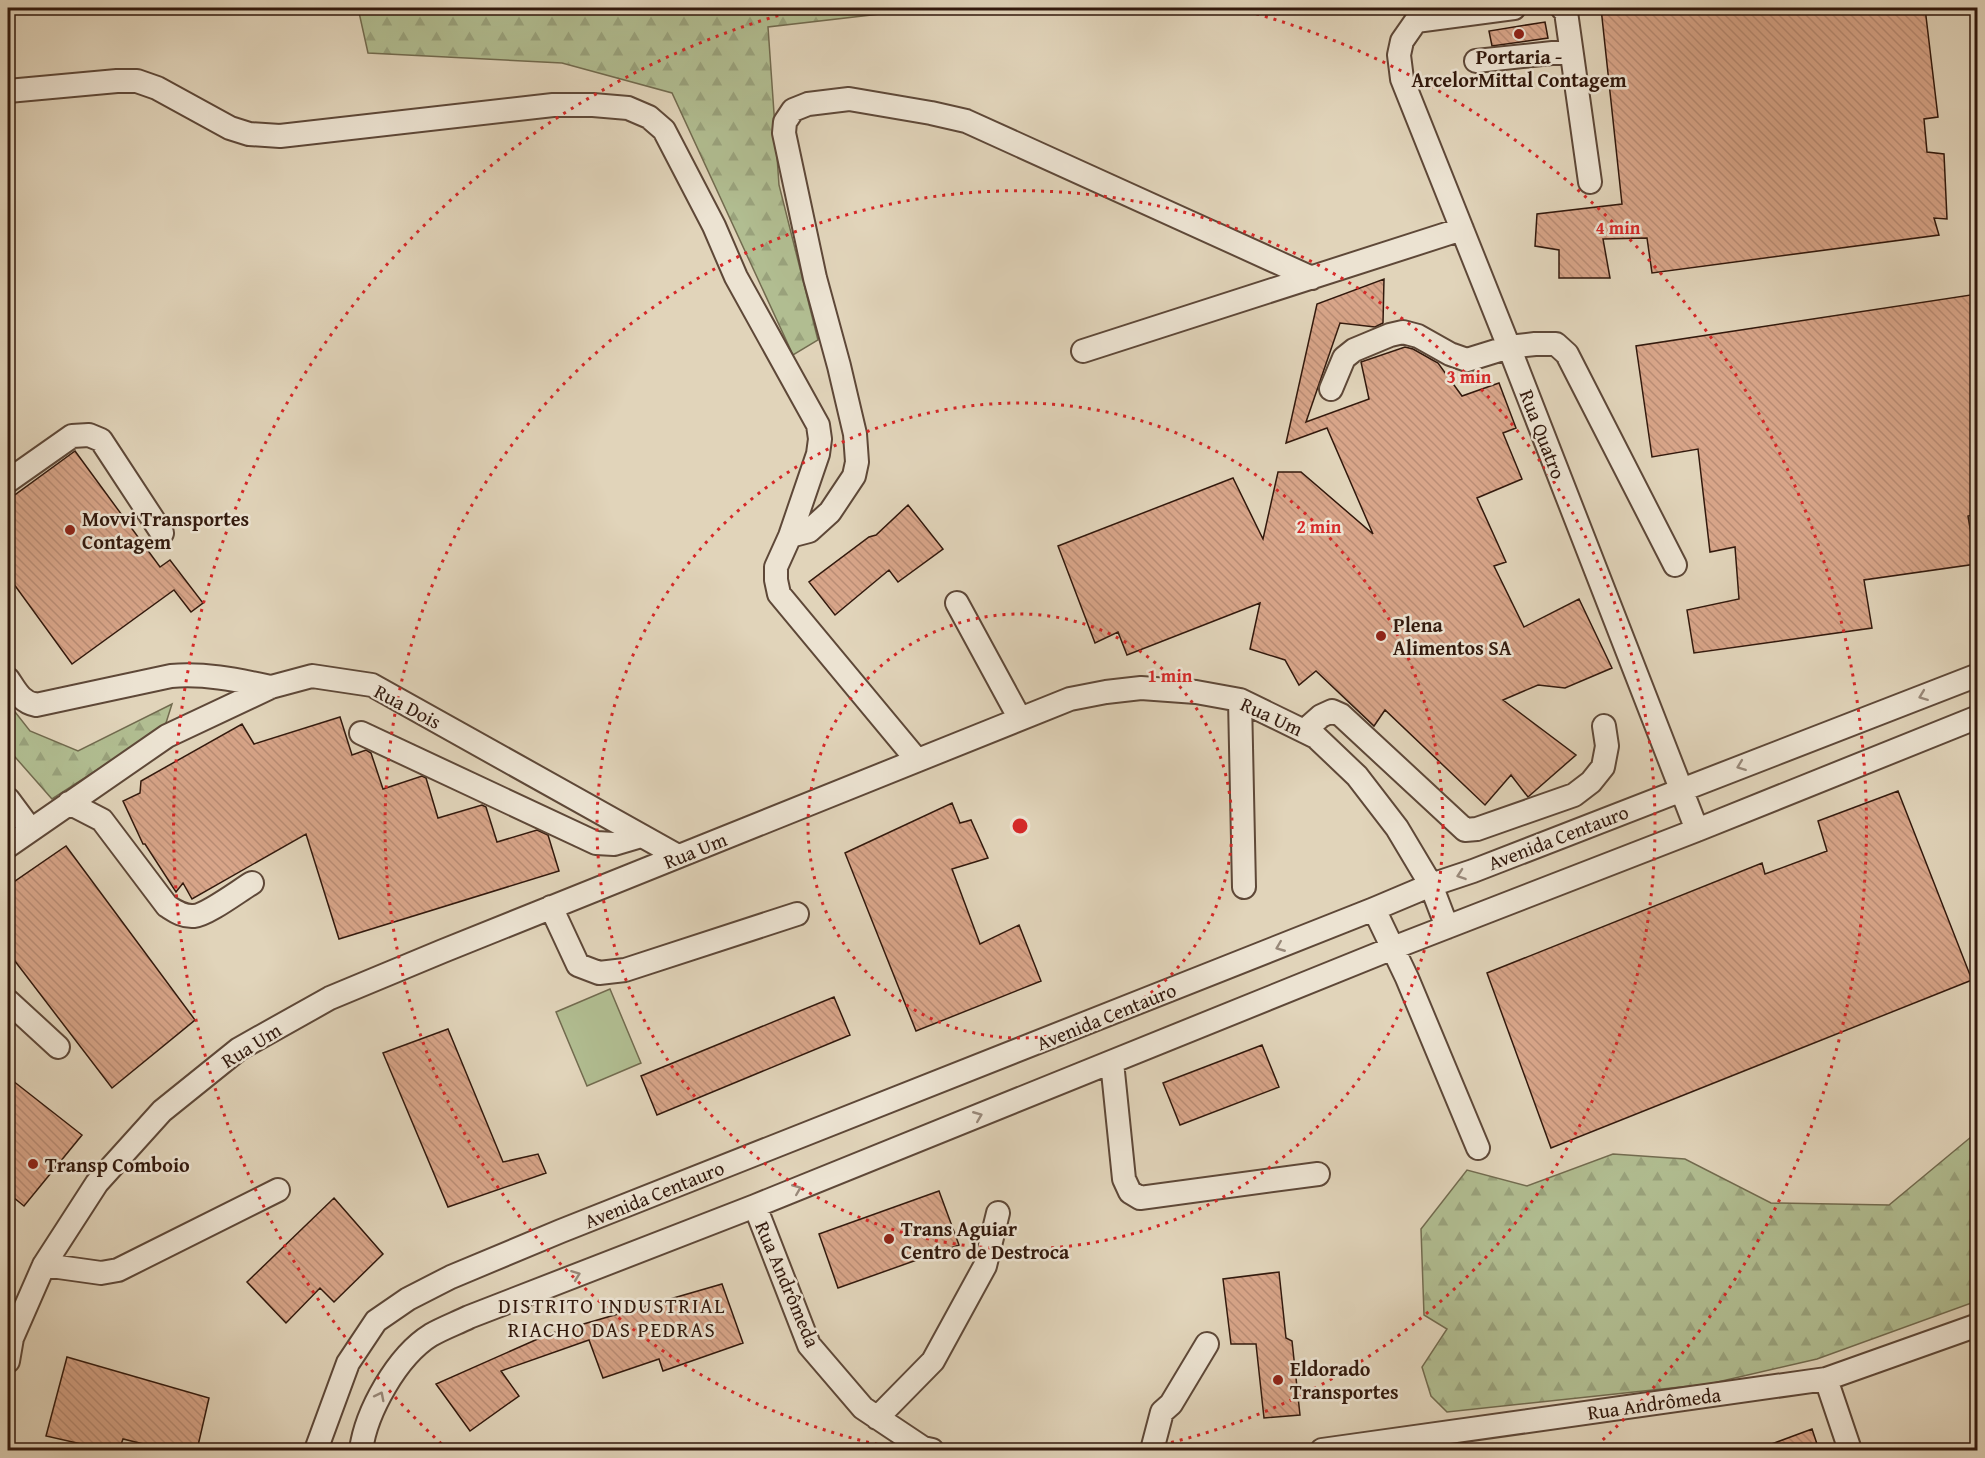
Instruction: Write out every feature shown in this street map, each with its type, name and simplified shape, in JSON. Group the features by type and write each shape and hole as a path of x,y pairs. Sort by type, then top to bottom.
{"street":[{"path":"1420,14 1514,8"},
{"path":"1562,8 1566,12 1590,182"},
{"name":"Rua Quatro","path":"1420,14 1402,40 1399,55 1402,80 1509,347 1697,830"},
{"path":"1476,61 1571,51"},
{"path":"8,91 137,81 158,88 230,128 249,135 280,136 553,105 628,108 649,117 664,129 714,226 736,277 818,425 820,439 818,454 790,536 776,567 779,594 917,760"},
{"path":"790,536 809,531 830,512 854,476 857,462 855,434 815,278 784,133 785,122 793,110 808,104 849,99 931,112 966,121 1312,278"},
{"path":"1083,351 1462,229"},
{"path":"1331,389 1344,358 1349,354 1381,338 1403,332 1418,336 1450,354 1467,360 1509,347 1557,344 1567,354 1675,565"},
{"path":"8,481 72,436 89,435 101,440 162,533"},
{"path":"957,603 1020,719"},
{"path":"8,679 21,698 36,705 171,676 192,674 271,687"},
{"name":"Avenida Centauro","path":"316,1450 348,1363 376,1321 408,1299 442,1281 561,1231 1431,885 1484,867 1977,675"},
{"name":"Rua Dois","path":"8,846 167,736 271,687 312,676 372,685 678,856"},
{"name":"Rua Um","path":"8,1361 12,1338 44,1265 97,1183 162,1111 239,1048 330,998 550,907 1070,699 1141,688 1196,692 1240,700 1316,737 1357,776 1397,828 1431,885 1447,927"},
{"path":"1240,700 1244,888"},
{"path":"1304,731 1321,716 1332,711 1341,715 1465,830 1477,829 1574,795 1591,782 1603,766 1607,746 1604,726"},
{"path":"360,1450 366,1422 385,1386 404,1360 430,1336 469,1317 755,1206 1393,948 1697,830 1977,717"},
{"path":"361,734 596,843 615,844 641,836"},
{"path":"8,799 31,830"},
{"path":"69,803 102,820 167,906 180,914 195,916 252,882"},
{"path":"550,907 579,965 599,973 625,970 797,914"},
{"path":"1374,909 1393,948 1478,1148"},
{"path":"8,1001 58,1047"},
{"path":"1112,1062 1124,1179 1130,1192 1140,1198 1318,1173"},
{"path":"44,1265 101,1273 118,1270 278,1190"},
{"name":"Rua Andrômeda","path":"755,1206 809,1345 863,1408 923,1448 933,1450"},
{"path":"877,1418 933,1361 985,1266 998,1213"},
{"name":"Rua Andrômeda","path":"1322,1450 1826,1379 1977,1325"},
{"path":"1152,1450 1162,1412 1171,1404 1207,1344"},
{"path":"1826,1379 1850,1450"}],"green space":[{"path":"358,8 932,8 768,27 779,185 818,340 793,355 672,93 562,63 368,53"},
{"path":"8,703 30,731 78,751 172,704 165,726 52,799 8,749"},
{"path":"610,989 641,1063 587,1086 556,1012"},
{"path":"1977,1132 1977,1301 1817,1359 1709,1384 1447,1412 1431,1396 1422,1367 1447,1329 1424,1315 1421,1229 1467,1170 1527,1186 1613,1154 1685,1159 1771,1203 1889,1205"}],"building":[{"path":"1601,8 1925,8 1938,117 1924,119 1927,152 1944,154 1947,219 1934,218 1939,235 1652,273 1647,238 1603,239 1610,278 1559,278 1559,250 1535,246 1537,214 1622,204"},
{"name":"Portaria - ArcelorMittal Contagem","path":"1545,22 1548,38 1492,46 1489,31"},
{"path":"1384,279 1383,323 1375,327 1340,323 1306,422 1369,399 1361,362 1405,347 1438,363 1462,396 1499,383 1516,428 1503,433 1522,479 1477,498 1506,562 1494,566 1524,627 1579,599 1612,668 1565,688 1538,685 1503,700 1576,755 1528,797 1511,775 1485,805 1385,710 1374,726 1316,671 1299,685 1285,660 1250,649 1260,603 1127,655 1118,632 1095,643 1058,546 1233,478 1263,539 1278,472 1301,472 1373,534 1327,428 1286,443 1317,304"},
{"path":"1977,294 1977,514 1968,516 1976,564 1864,580 1872,628 1694,653 1687,610 1739,599 1735,547 1710,552 1698,449 1652,457 1636,346"},
{"name":"Movvi Transportes Contagem","path":"75,451 160,567 170,560 203,603 191,612 174,590 72,664 8,576 8,500"},
{"path":"908,505 943,549 898,582 889,570 835,615 809,582 869,537 876,535"},
{"path":"340,717 352,755 366,750 371,753 383,789 422,776 426,778 438,818 482,805 486,807 497,842 537,830 548,835 559,871 339,939 306,834 192,899 183,883 176,892 143,844 123,801 140,793 141,781 242,724 254,744"},
{"path":"1898,791 1972,980 1551,1148 1487,973 1762,863 1765,874 1827,851 1818,821"},
{"path":"952,803 960,823 971,820 988,858 952,869 980,944 1019,925 1041,981 916,1031 845,853"},
{"path":"66,846 195,1020 112,1088 8,952 8,886"},
{"path":"834,997 850,1035 657,1115 641,1076"},
{"path":"448,1029 503,1162 538,1154 546,1173 448,1207 383,1053"},
{"path":"1262,1045 1279,1087 1180,1125 1163,1083"},
{"name":"Transp Comboio","path":"8,1077 82,1135 24,1206 8,1193"},
{"name":"Trans Aguiar Centro de Destroca","path":"939,1191 959,1245 838,1288 819,1234"},
{"path":"334,1198 383,1254 334,1302 320,1288 286,1323 247,1282"},
{"name":"Eldorado Transportes","path":"1279,1272 1286,1338 1292,1341 1300,1415 1264,1418 1256,1344 1231,1344 1223,1279"},
{"path":"722,1284 743,1343 663,1371 659,1359 603,1378 589,1340 501,1371 519,1396 470,1431 436,1384 549,1334"},
{"path":"67,1357 209,1398 197,1450 168,1450 123,1439 119,1450 108,1450 46,1436"},
{"path":"1812,1429 1819,1450 1758,1449"}],"place":[{"name":"Portaria - ArcelorMittal Contagem","path":"1519,34"},
{"name":"Movvi Transportes Contagem","path":"70,530"},
{"name":"Plena Alimentos SA","path":"1381,636"},
{"name":"Transp Comboio","path":"33,1164"},
{"name":"Trans Aguiar Centro de Destroca","path":"889,1239"},
{"name":"Eldorado Transportes","path":"1278,1380"}],"district":[{"name":"DISTRITO INDUSTRIAL RIACHO DAS PEDRAS","path":"612,1317"}]}
